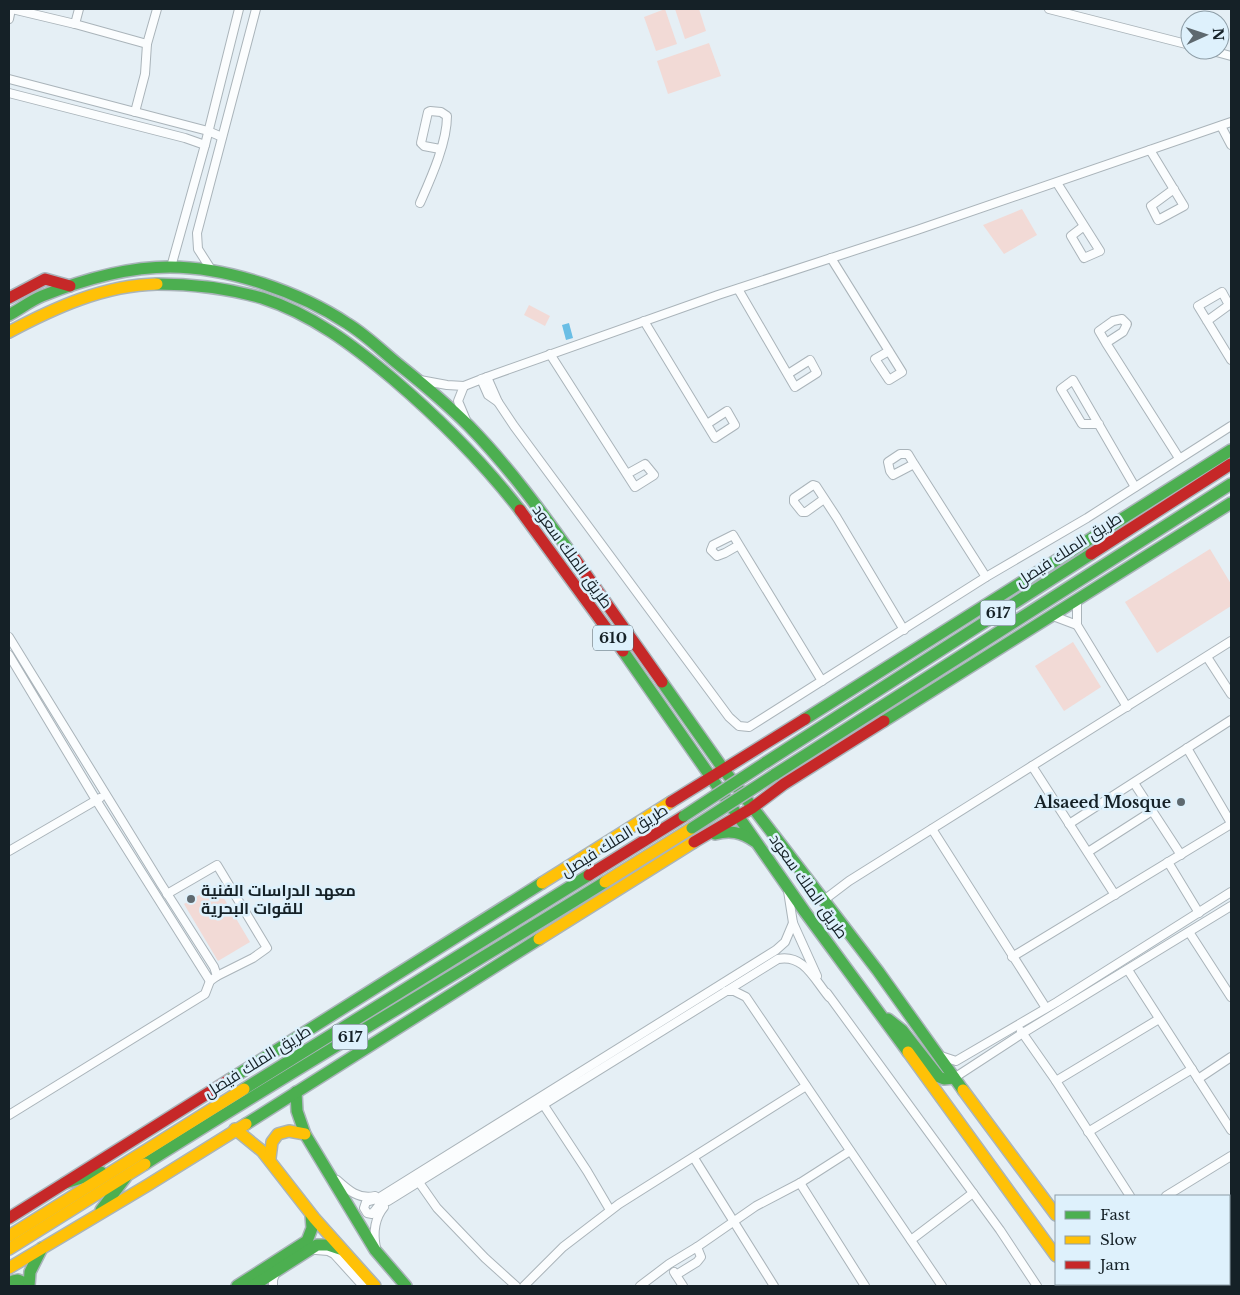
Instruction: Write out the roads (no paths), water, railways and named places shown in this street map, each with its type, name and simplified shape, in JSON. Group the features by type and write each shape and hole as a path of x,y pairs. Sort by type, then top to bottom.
{"main road":[{"name":"طريق الملك سعود","path":"9,315 40,297 106,275 132,270 171,267 212,271 260,282 312,302 349,324 417,379 469,426 541,510 724,770 878,971 935,1052 1055,1214"},
{"path":"9,298 45,279 70,286"},
{"name":"طريق الملك سعود","path":"9,332 62,305 99,292 137,285 175,283 207,286 270,301 300,314 332,332 367,357 416,399 472,452 524,516 740,816 788,887 1055,1255"},
{"path":"9,1218 671,802 765,745 1231,450"},
{"path":"1143,507 1175,488 1231,463"},
{"name":"طريق الملك فيصل","path":"9,1236 684,816 1231,463"},
{"name":"طريق الملك فيصل","path":"9,1249 283,1077 494,951 692,828 1231,484"},
{"path":"9,1268 296,1092 694,842 740,816 784,784 1231,503"},
{"path":"695,729 717,753 723,756 736,756 765,745"},
{"path":"671,802 698,780 696,766 682,735"},
{"path":"765,745 747,762 746,772 758,788 767,791 784,784"},
{"path":"773,793 766,811 766,817 775,838"},
{"path":"671,802 694,798 700,801 708,811 712,820 710,826 694,842"},
{"path":"694,842 728,830 744,833 761,846"},
{"path":"862,989 890,1020 902,1030 939,1077 944,1079 954,1078"},
{"path":"296,1092 297,1111 305,1134 376,1252 406,1286"},
{"path":"236,1129 250,1138 270,1158 311,1214 375,1286"},
{"path":"270,1158 272,1140 276,1134 286,1130 305,1134"},
{"path":"65,1184 116,1168"},
{"path":"97,1215 129,1173"},
{"path":"237,1286 307,1241 312,1228 311,1214"},
{"path":"253,1286 305,1253 311,1247 328,1245 341,1249"},
{"path":"29,1286 30,1272 43,1247"},
{"path":"10,1286 13,1281 18,1280 23,1282 25,1286"}],"street":[{"path":"9,19 12,9 147,44"},
{"path":"75,24 79,9"},
{"path":"135,112 144,74 147,44 157,9"},
{"path":"171,267 206,145 239,9"},
{"path":"212,271 198,249 196,242 197,233 256,9"},
{"path":"1049,9 1180,42"},
{"path":"9,79 208,131 222,137"},
{"path":"9,93 206,145"},
{"path":"420,203 435,168 440,149 447,116 430,110 426,118 421,143 424,146 440,149"},
{"path":"417,379 447,386 464,386 644,321 1057,183 1231,122"},
{"path":"1221,126 1231,145"},
{"path":"1150,150 1174,189"},
{"path":"1057,183 1084,226"},
{"path":"831,258 889,351"},
{"path":"738,289 788,374"},
{"path":"644,321 707,424"},
{"path":"1207,321 1231,360"},
{"path":"1106,343 1179,458"},
{"path":"550,354 627,474"},
{"path":"484,378 498,402 729,717 739,726 750,727 986,577 1087,518 1231,426"},
{"path":"1099,424 1082,424 1061,389 1073,380 1099,424 1135,487"},
{"path":"464,386 458,401 469,426"},
{"path":"914,464 986,577"},
{"path":"824,499 904,630"},
{"path":"739,545 822,681"},
{"path":"1077,601 1077,625 1127,707"},
{"path":"1054,616 1077,625"},
{"path":"9,637 214,967 217,976"},
{"path":"824,900 849,881 1231,641"},
{"path":"1207,657 1231,694"},
{"path":"10,659 210,981"},
{"path":"1069,824 1231,720"},
{"path":"1012,957 1231,824 1187,748"},
{"path":"1032,766 1115,895"},
{"path":"1134,783 1181,855"},
{"path":"9,851 106,795"},
{"path":"1088,852 1152,811"},
{"path":"932,829 1046,1008"},
{"path":"1168,862 1199,913"},
{"path":"9,1115 205,994 210,981 253,958 267,948 216,865 167,894"},
{"path":"788,887 793,923 804,949 830,997"},
{"path":"935,1052 948,1060 956,1061 1046,1008 1231,892"},
{"path":"954,1078 1023,1033 1231,906"},
{"path":"541,1101 776,950 785,942 793,923"},
{"path":"1189,932 1229,988 1231,997"},
{"path":"328,1172 352,1193 366,1197 385,1198 541,1101 778,959 793,959 805,967 830,997 1000,1230 1037,1286"},
{"path":"1128,970 1231,1130"},
{"path":"746,997 745,984 748,977"},
{"path":"726,991 734,991 746,997 942,1286"},
{"path":"1056,1081 1159,1019"},
{"path":"1016,1026 1023,1033 1056,1081 1129,1195"},
{"path":"1198,1080 1231,1057"},
{"path":"1088,1132 1192,1069"},
{"path":"524,1286 563,1247 610,1210 806,1086"},
{"path":"541,1101 610,1210"},
{"path":"640,1286 669,1264 756,1206 800,1183 850,1151"},
{"path":"1168,1195 1231,1156"},
{"path":"694,1158 774,1286"},
{"path":"416,1178 437,1208 485,1258 516,1286"},
{"path":"800,1183 865,1286"},
{"path":"910,1240 973,1193"},
{"path":"376,1252 375,1226 385,1198"},
{"path":"676,1275 698,1262 701,1256 697,1247"},
{"path":"305,1253 316,1250 328,1251 334,1254 362,1286"},
{"path":"669,1264 683,1286"},
{"path":"273,1286 276,1271"}],"water":[{"path":"569,323 573,338 566,340 562,325"}],"place":[{"name":"Alsaeed Mosque","path":"1181,802"},
{"name":"معهد الدراسات الفنية للقوات البحرية","path":"191,899"}]}
